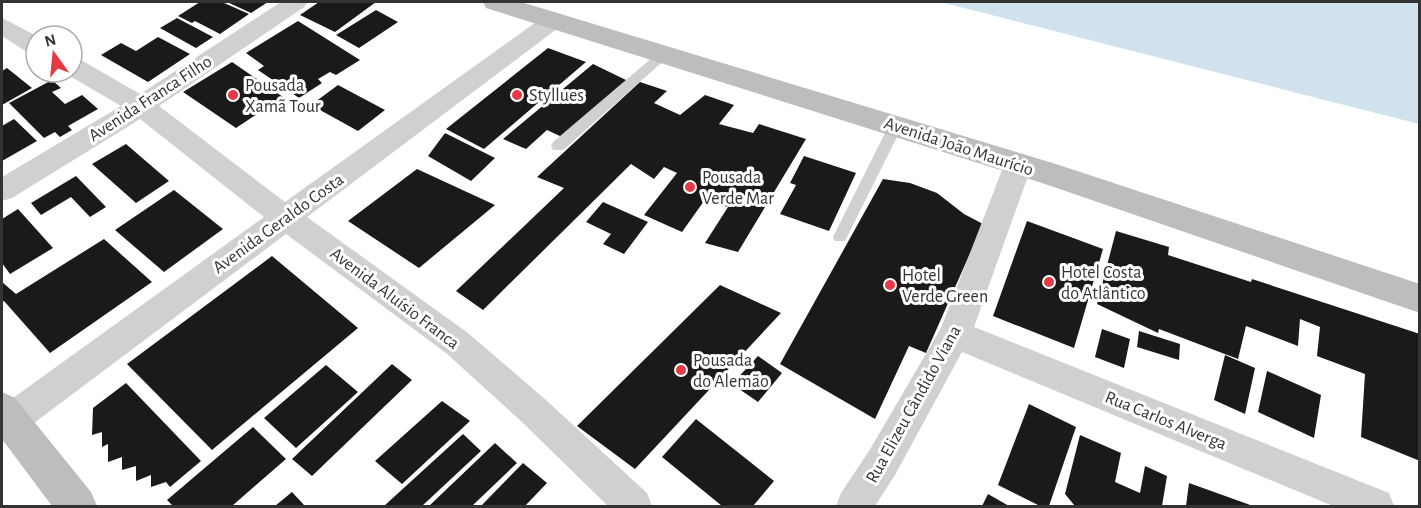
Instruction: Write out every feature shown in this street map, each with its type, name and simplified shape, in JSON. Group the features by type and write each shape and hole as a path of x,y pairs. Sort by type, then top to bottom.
{"main road":[{"name":"Avenida João Maurício","path":"495,2 896,125 1419,299"},
{"path":"4,419 77,507"}],"street":[{"name":"Avenida Franca Filho","path":"2,190 141,106 296,2"},
{"name":"Avenida Geraldo Costa","path":"4,419 286,218 555,20"},
{"path":"2,26 24,38"},
{"name":"Avenida Aluísio Franca","path":"84,73 141,106 286,218 457,343 534,411 634,507"},
{"name":"Rua Elizeu Cândido Viana","path":"854,507 882,463 955,334 1018,165"},
{"name":"Rua Carlos Alverga","path":"955,334 1376,507"}],"lane":[{"path":"558,146 664,54"},
{"path":"840,237 896,125"}],"water":[{"path":"940,2 1419,2 1419,124"}],"building":[{"path":"200,2 222,2 249,14 220,34 195,21 192,23 178,16"},
{"path":"227,2 268,2 251,13"},
{"path":"319,2 376,2 335,32 300,15"},
{"path":"376,10 398,22 359,48 336,35"},
{"path":"177,18 213,37 196,48 160,28"},
{"path":"298,21 360,60 336,75 330,72 318,79 322,83 299,98 258,70 264,66 246,53"},
{"path":"158,37 190,54 148,82 101,55 121,43 136,51"},
{"name":"Styllues","path":"548,48 586,62 484,149 446,129"},
{"name":"Pousada Xamã Tour","path":"232,62 283,97 236,128 183,92"},
{"path":"593,64 628,81 562,137 547,130 526,149 503,139"},
{"path":"7,68 24,84 32,88 2,105 2,71"},
{"path":"640,82 667,91 654,103 680,115 705,95 734,105 719,124 753,133 759,124 806,139 738,252 705,243 728,207 704,201 682,232 644,215 677,173 664,167 654,179 631,164 483,310 456,291 564,188 537,177"},
{"path":"45,84 56,84 61,88 52,92 65,104 82,95 98,109 68,126 72,130 60,137 55,132 44,138 9,103"},
{"path":"338,85 385,110 358,131 311,105"},
{"path":"14,119 37,141 2,161 2,126"},
{"path":"445,133 495,158 471,181 428,156"},
{"path":"126,144 169,181 136,203 92,164"},
{"path":"804,156 856,173 829,231 780,214 796,185 790,183"},
{"path":"417,169 495,205 419,268 348,221"},
{"path":"76,176 106,207 90,217 71,197 41,215 31,203"},
{"name":"Hotel Verde Green","path":"883,179 910,183 937,193 964,214 983,224 926,353 909,346 875,419 780,364"},
{"path":"174,190 223,229 164,272 115,230"},
{"path":"603,202 648,222 624,254 603,244 611,234 586,222"},
{"path":"18,209 53,248 10,274 2,263 2,219"},
{"name":"Hotel Costa do Atlântico","path":"1027,221 1103,249 1074,348 993,316"},
{"path":"1116,231 1169,247 1168,255 1251,282 1252,279 1420,334 1420,461 1361,437 1365,374 1317,356 1320,327 1300,319 1298,346 1246,326 1238,359 1159,329 1158,333 1097,304"},
{"path":"104,239 152,282 50,353 4,301 2,302 2,282 16,294"},
{"path":"272,256 358,328 212,450 127,364"},
{"name":"Pousada do Alemão","path":"720,285 781,313 635,469 577,426"},
{"path":"1102,329 1130,339 1124,368 1095,357"},
{"path":"1139,331 1180,344 1179,360 1137,347"},
{"path":"1225,355 1255,368 1245,414 1214,400"},
{"path":"758,356 782,373 758,402 732,384"},
{"path":"392,364 412,380 312,476 292,459"},
{"path":"326,365 358,392 296,448 264,418"},
{"path":"1267,371 1321,395 1314,438 1258,412"},
{"path":"126,383 201,461 170,487 166,482 151,487 151,475 136,481 136,466 122,470 122,457 108,462 108,444 102,447 102,432 92,435 93,408"},
{"path":"442,401 470,421 402,484 375,461"},
{"path":"1029,404 1076,427 1049,506 1040,506 998,485"},
{"path":"696,419 774,481 753,506 722,506 662,457"},
{"path":"253,427 286,459 232,506 173,506 167,500"},
{"path":"463,434 481,451 422,506 384,506"},
{"path":"1080,435 1121,453 1115,482 1140,493 1145,466 1167,476 1162,506 1075,506 1065,494"},
{"path":"495,443 517,463 472,506 429,506"},
{"path":"523,463 547,483 525,506 481,506"},
{"path":"1189,483 1253,506 1186,506"},
{"path":"292,492 304,505 275,506"},
{"path":"988,494 1009,506 982,506"}],"place":[{"name":"Pousada Xamã Tour","path":"233,95"},
{"name":"Styllues","path":"517,95"},
{"name":"Pousada Verde Mar","path":"690,187"},
{"name":"Hotel Costa do Atlântico","path":"1049,282"},
{"name":"Hotel Verde Green","path":"890,285"},
{"name":"Pousada do Alemão","path":"681,370"}]}
